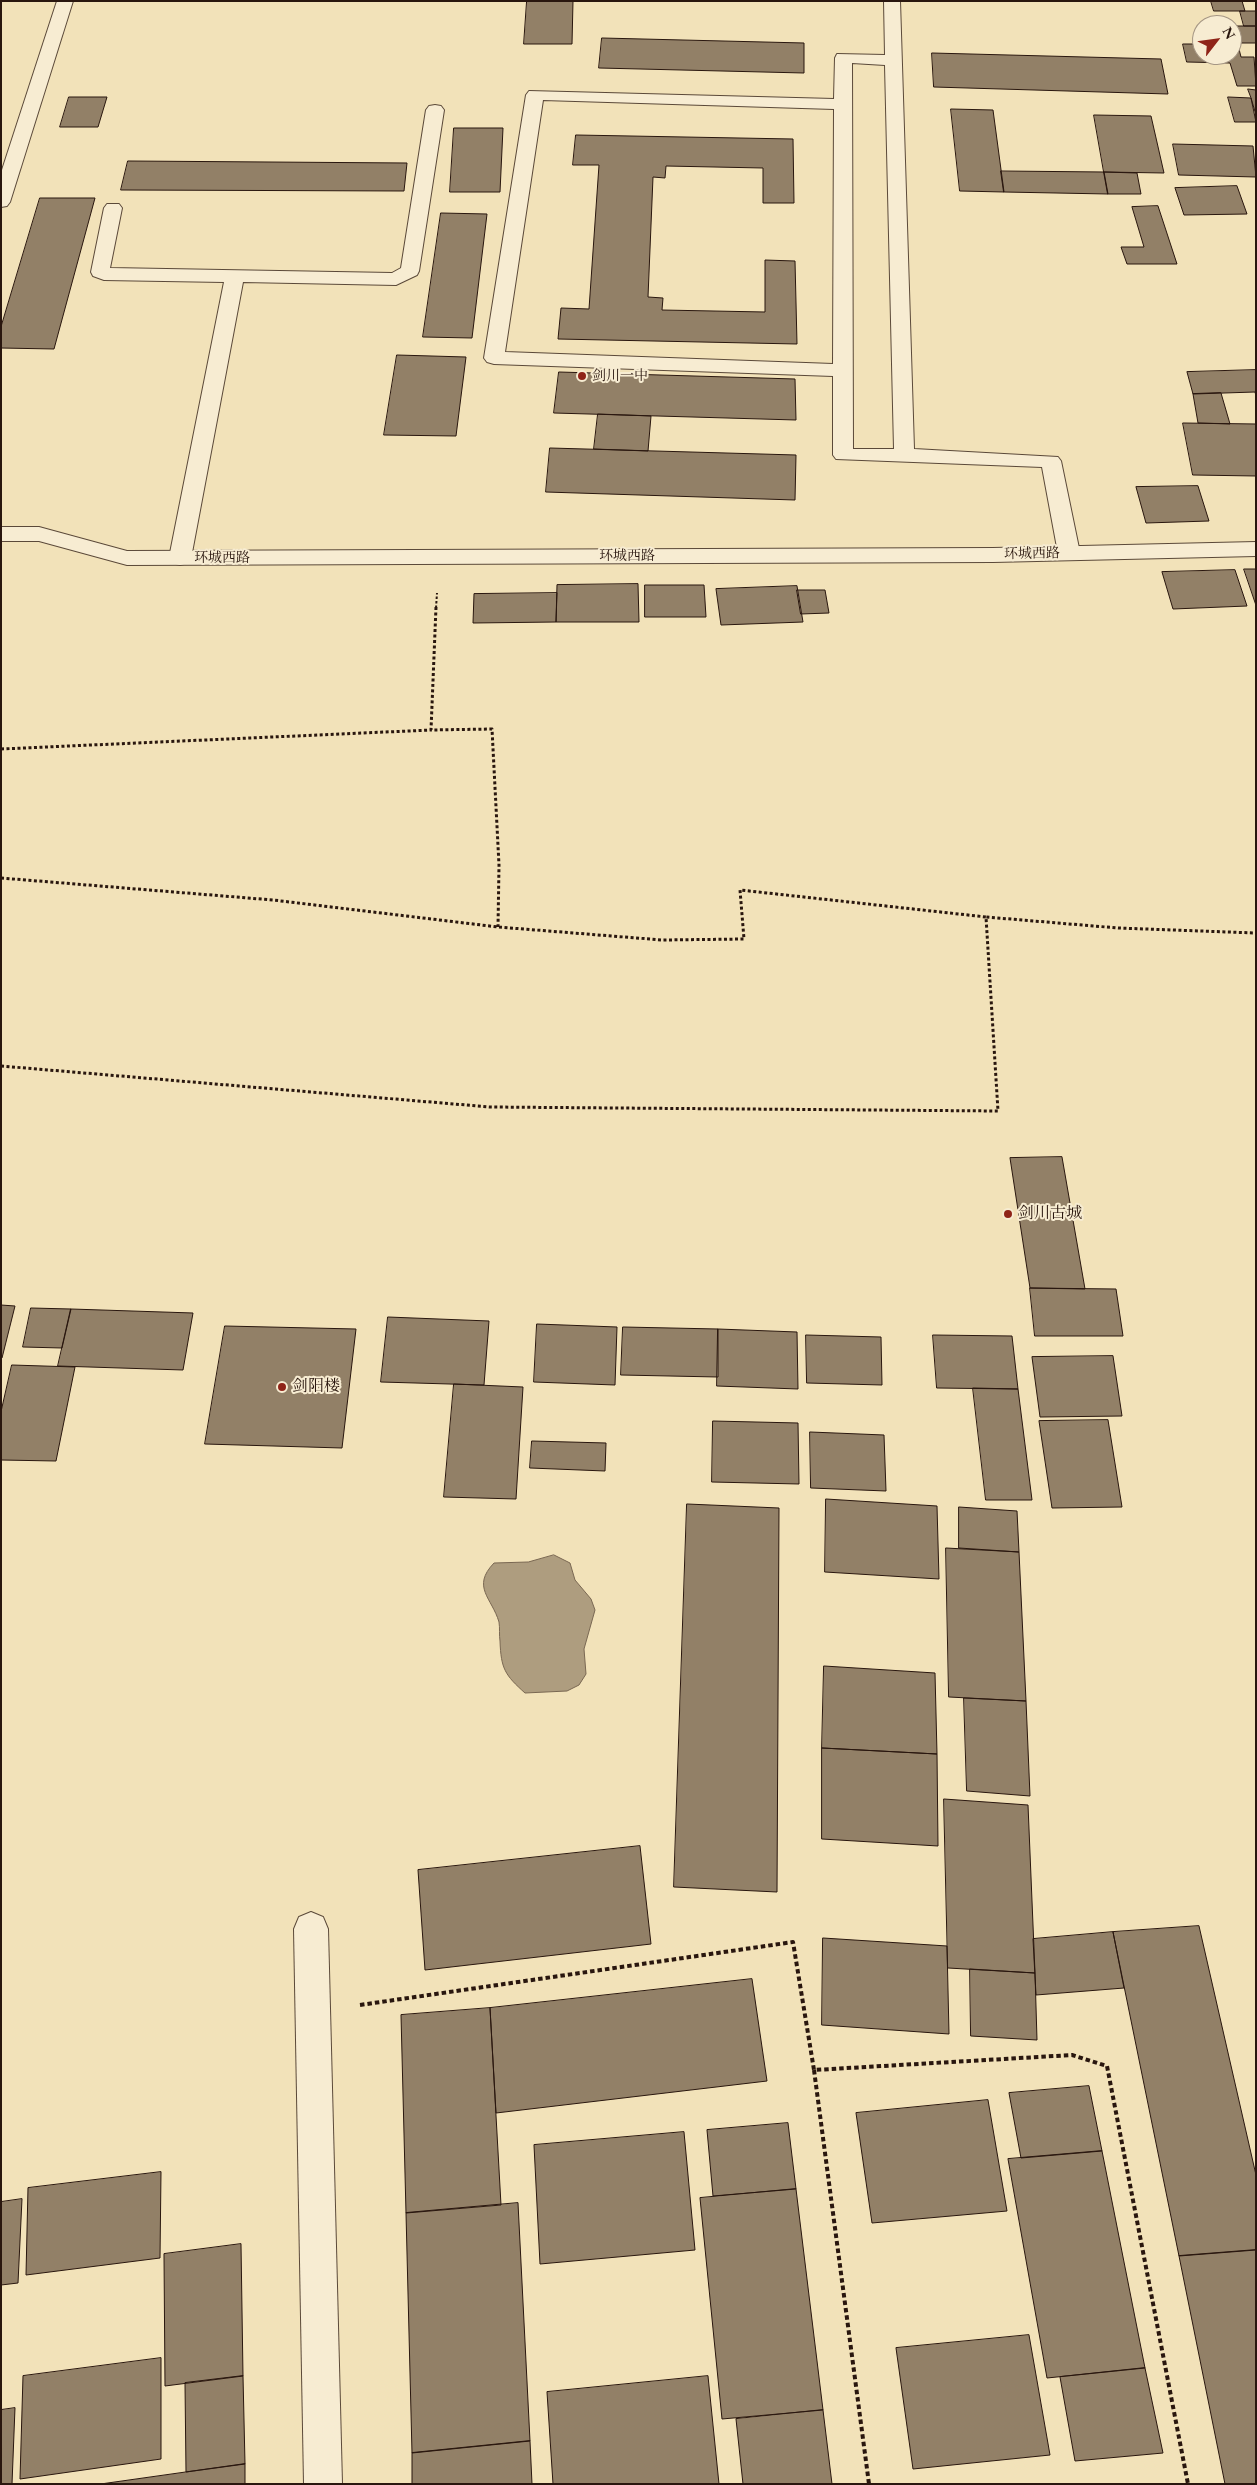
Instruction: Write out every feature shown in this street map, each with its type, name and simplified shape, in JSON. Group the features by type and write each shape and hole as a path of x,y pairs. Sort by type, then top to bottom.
{"street":[{"path":"1,202 65,1"},
{"path":"892,1 904,456"},
{"path":"893,60 842,58 843,455 1051,461 1069,554"},
{"path":"843,104 535,94 494,358 843,370"},
{"path":"113,208 100,272 104,274 396,279 410,271 435,110"},
{"path":"180,558 235,276"},
{"name":"环城西路","path":"1,534 40,534 127,558 1069,554 1256,549"},
{"path":"311,1929 323,2484"}],"path":[{"path":"431,730 439,557"},
{"path":"1,749 492,729 500,865 498,927"},
{"path":"1,878 273,900 498,927 662,940 744,939 740,890 986,917 1118,928 1256,932"},
{"path":"1,1066 57,1069 490,1106 998,1111 986,917"},
{"path":"312,2012 793,1942 814,2070 869,2484"},
{"path":"814,2070 1072,2055 1107,2066 1188,2484"}],"shaded area":[{"path":"554,1555 570,1563 575,1580 591,1599 595,1610 584,1649 586,1674 579,1685 567,1691 525,1693 505,1671 501,1651 499,1622 485,1592 484,1579 487,1571 494,1563 528,1562"}],"building":[{"path":"527,1 573,1 572,44 524,44"},
{"path":"1211,1 1242,1 1245,11 1214,11"},
{"path":"1240,11 1256,11 1256,26 1244,26"},
{"path":"1242,26 1256,26 1256,43 1242,43"},
{"path":"602,38 804,43 804,73 599,68"},
{"path":"1183,44 1192,44 1192,62 1187,62"},
{"path":"932,53 1161,59 1168,94 934,87"},
{"path":"1242,57 1254,57 1256,86 1237,86 1231,65 1242,65"},
{"path":"1248,89 1256,90 1256,115 1251,98"},
{"path":"69,97 107,97 98,127 60,127"},
{"path":"1228,97 1251,98 1256,122 1235,122"},
{"path":"951,109 993,110 1004,192 960,191"},
{"path":"1094,115 1151,116 1164,173 1104,172"},
{"path":"454,128 503,128 500,192 450,192"},
{"path":"576,135 793,139 794,203 763,203 763,168 666,166 665,178 653,177 648,297 663,298 662,310 765,312 765,260 795,261 797,344 558,339 561,308 589,309 599,165 573,165"},
{"path":"1173,144 1253,146 1256,177 1179,175"},
{"path":"128,161 407,163 404,191 121,190"},
{"path":"1001,171 1104,172 1108,194 1004,192"},
{"path":"1104,172 1137,173 1141,194 1108,194"},
{"path":"1237,186 1247,214 1184,215 1175,188"},
{"path":"40,198 95,198 54,349 1,348 1,327"},
{"path":"1158,206 1177,264 1127,264 1121,247 1144,247 1132,207"},
{"path":"441,213 487,214 472,338 423,337"},
{"path":"397,355 466,357 456,436 384,435"},
{"path":"1256,370 1256,396 1255,392 1193,394 1187,372"},
{"path":"559,372 795,379 796,420 554,413"},
{"path":"1221,393 1230,424 1198,423 1193,394"},
{"path":"598,414 651,416 648,451 594,449"},
{"path":"1183,423 1256,424 1256,476 1193,475"},
{"path":"550,448 796,455 795,500 546,492"},
{"path":"1198,486 1209,521 1146,523 1136,487"},
{"path":"1244,569 1256,569 1256,605"},
{"path":"1235,570 1247,606 1173,609 1162,572"},
{"path":"638,584 639,622 556,622 557,585"},
{"path":"645,585 704,585 706,617 645,617"},
{"path":"797,586 803,622 721,625 716,589"},
{"path":"797,590 825,590 829,613 801,614"},
{"path":"557,593 556,622 473,623 474,594"},
{"path":"1062,1157 1085,1289 1030,1288 1010,1158"},
{"path":"1030,1288 1116,1289 1123,1336 1035,1336"},
{"path":"1,1305 15,1306 2,1358 1,1358"},
{"path":"31,1308 71,1309 62,1348 23,1347"},
{"path":"71,1309 193,1313 183,1370 58,1366"},
{"path":"388,1317 489,1321 484,1385 381,1382"},
{"path":"537,1324 617,1327 615,1385 534,1382"},
{"name":"剑阳楼","path":"225,1326 356,1329 342,1448 205,1444"},
{"path":"623,1327 718,1329 718,1377 621,1375"},
{"path":"718,1329 797,1332 798,1389 717,1386"},
{"path":"806,1335 881,1337 882,1385 807,1383"},
{"path":"933,1335 1012,1336 1018,1389 937,1388"},
{"path":"1113,1356 1122,1416 1040,1417 1032,1357"},
{"path":"12,1365 75,1367 56,1461 1,1460 1,1412"},
{"path":"454,1384 523,1387 516,1499 444,1497"},
{"path":"973,1388 1018,1389 1032,1500 986,1500"},
{"path":"1108,1420 1122,1507 1052,1508 1039,1421"},
{"path":"713,1421 798,1423 799,1484 712,1482"},
{"path":"810,1432 884,1435 886,1491 811,1488"},
{"path":"532,1441 606,1443 605,1471 530,1468"},
{"path":"826,1499 937,1506 939,1579 825,1572"},
{"path":"687,1504 779,1508 777,1892 674,1887"},
{"path":"959,1507 1017,1511 1019,1552 959,1548"},
{"path":"946,1548 1019,1552 1026,1701 949,1697"},
{"path":"824,1666 935,1673 937,1754 822,1748"},
{"path":"964,1698 1026,1701 1030,1796 967,1791"},
{"path":"822,1748 937,1754 938,1846 822,1839"},
{"path":"944,1799 1028,1805 1035,1973 948,1968"},
{"path":"640,1846 651,1944 425,1970 418,1870"},
{"path":"1199,1926 1256,2175 1256,2250 1179,2256 1113,1932"},
{"path":"1113,1932 1124,1988 1036,1995 1033,1939"},
{"path":"823,1938 947,1946 949,2034 822,2025"},
{"path":"970,1969 1035,1973 1037,2040 971,2036"},
{"path":"752,1979 767,2081 496,2113 490,2008"},
{"path":"490,2008 501,2205 406,2213 401,2015"},
{"path":"1089,2086 1102,2151 1021,2158 1009,2093"},
{"path":"988,2100 1007,2211 872,2223 856,2113"},
{"path":"788,2123 796,2189 713,2196 707,2130"},
{"path":"684,2132 695,2250 540,2264 534,2145"},
{"path":"1102,2151 1145,2368 1047,2378 1008,2159"},
{"path":"161,2172 160,2258 26,2275 28,2188"},
{"path":"796,2189 823,2410 722,2419 700,2198"},
{"path":"22,2199 18,2283 1,2285 1,2202"},
{"path":"518,2203 530,2441 412,2453 406,2213"},
{"path":"241,2244 243,2376 165,2386 164,2254"},
{"path":"1256,2250 1256,2484 1225,2484 1179,2256"},
{"path":"1029,2335 1050,2455 913,2469 896,2348"},
{"path":"161,2358 161,2459 20,2479 23,2376"},
{"path":"1145,2368 1163,2453 1075,2461 1060,2377"},
{"path":"243,2376 245,2464 186,2472 185,2383"},
{"path":"708,2376 719,2484 553,2484 547,2392"},
{"path":"15,2408 12,2484 1,2484 1,2410"},
{"path":"823,2410 832,2484 743,2484 736,2419"},
{"path":"530,2441 532,2484 412,2484 412,2453"},
{"path":"245,2464 245,2484 101,2484"}],"place":[{"name":"剑川一中","path":"582,376"},
{"name":"剑川古城","path":"1008,1214"},
{"name":"剑阳楼","path":"282,1387"}]}
